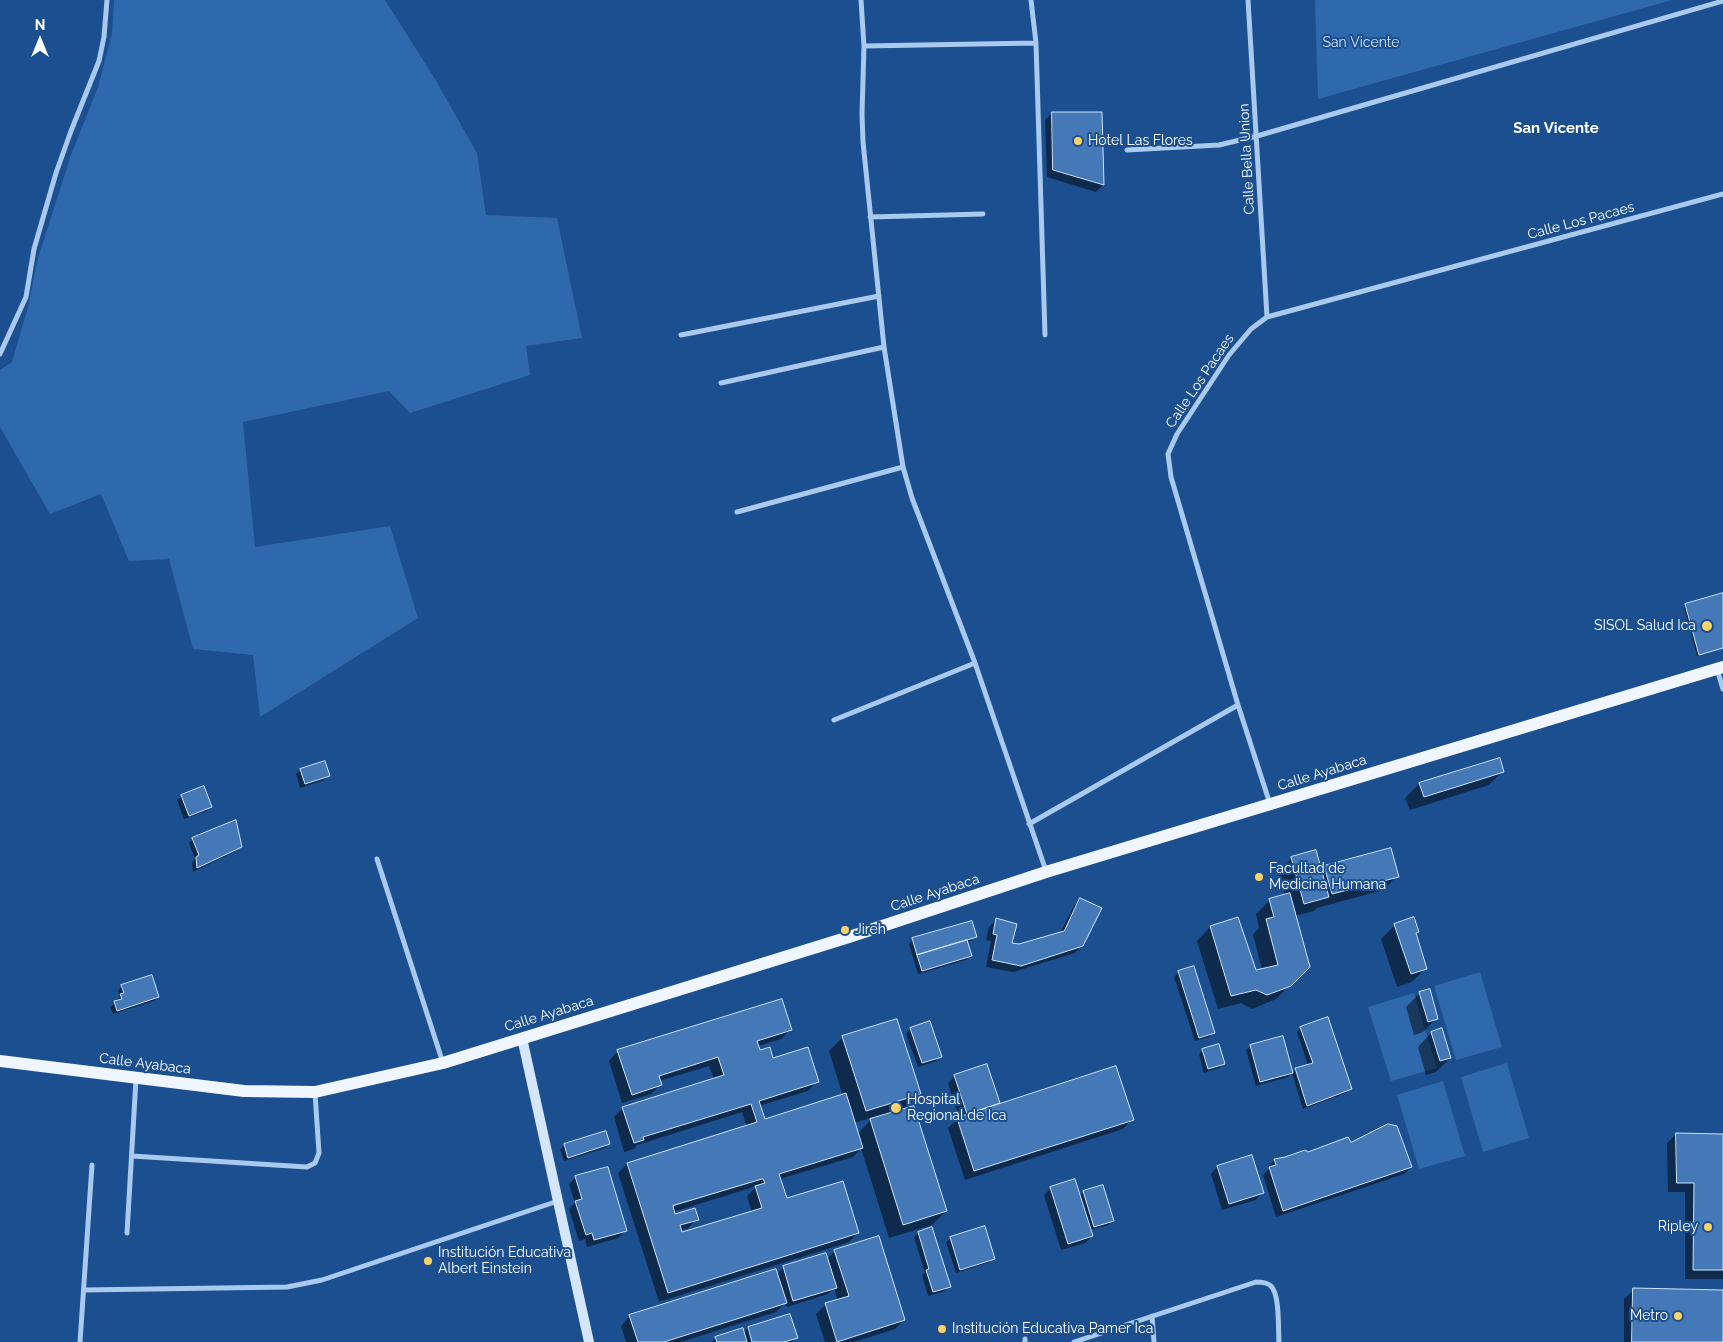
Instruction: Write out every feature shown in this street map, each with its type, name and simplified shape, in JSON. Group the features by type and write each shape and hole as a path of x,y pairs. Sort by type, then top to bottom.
{"main road":[{"name":"Calle Ayabaca","path":"0,1061 244,1091 315,1092 444,1063 849,937 1046,872 1720,668"}],"street":[{"path":"0,354 26,297 34,249 56,173 99,61 104,37 107,0"},
{"path":"862,0 864,46 862,114 870,217 884,347 903,467 912,498 975,663 1046,872"},
{"path":"1031,0 1036,43 1044,335"},
{"name":"Calle Bella Union","path":"1248,0 1268,317"},
{"path":"1127,150 1219,145 1257,136 1723,1"},
{"path":"864,46 1036,43"},
{"name":"Calle Los Pacaes","path":"1270,804 1238,705 1171,477 1168,454 1176,434 1229,355 1251,329 1268,317 1723,194"},
{"path":"870,217 983,214"},
{"path":"681,335 879,296"},
{"path":"721,383 884,347"},
{"path":"737,512 903,467"},
{"path":"834,720 975,663"},
{"path":"1720,668 1723,689"},
{"path":"1029,824 1238,705"},
{"path":"378,859 444,1063"},
{"path":"522,1038 589,1342"},
{"path":"127,1233 136,1078"},
{"path":"132,1156 307,1166 314,1162 319,1153 315,1092"},
{"path":"80,1342 92,1165"},
{"path":"84,1290 287,1287 322,1280 558,1201"},
{"path":"1074,1342 1256,1282 1272,1286 1276,1296 1279,1342"},
{"path":"1152,1316 1154,1342"}],"green space":[{"path":"114,0 385,0 435,79 477,153 486,215 557,218 582,338 526,346 530,375 410,413 389,391 243,422 255,547 390,526 418,618 260,717 253,655 193,649 169,559 129,561 101,494 50,514 0,427 0,370 12,362 28,307 38,258 71,155 98,87 112,34"},
{"name":"San Vicente","path":"1315,0 1672,0 1318,99"},
{"path":"1480,972 1502,1047 1456,1060 1434,986"},
{"path":"1414,993 1437,1068 1391,1081 1368,1007"},
{"path":"1507,1063 1529,1138 1483,1152 1461,1077"},
{"path":"1443,1081 1465,1156 1419,1169 1397,1095"}],"building":[{"name":"Hotel Las Flores","path":"1052,112 1102,112 1104,185 1053,170"},
{"name":"SISOL Salud Ica","path":"1723,593 1723,648 1699,655 1685,604"},
{"path":"1500,758 1504,772 1424,797 1419,783"},
{"path":"325,761 330,776 305,784 300,769"},
{"path":"204,786 212,807 189,816 181,795"},
{"path":"236,820 242,847 197,868 196,857 199,855 192,838"},
{"path":"1391,848 1399,877 1332,894 1324,866"},
{"path":"1316,850 1329,897 1304,904 1291,857"},
{"path":"1290,893 1310,967 1291,986 1267,995 1256,990 1231,996 1210,926 1238,917 1256,970 1278,965 1266,919 1274,917 1269,899"},
{"path":"1080,898 1102,908 1083,946 1021,966 992,960 997,935 993,934 996,918 1017,924 1012,943 1019,944 1064,931"},
{"path":"1414,917 1419,932 1416,933 1427,969 1411,974 1394,924"},
{"path":"972,921 977,937 917,955 912,938"},
{"path":"967,940 972,956 922,971 917,955"},
{"path":"1194,966 1215,1033 1199,1038 1178,971"},
{"path":"152,975 159,997 117,1011 114,1001 122,999 120,994 124,993 121,985"},
{"path":"1430,989 1438,1019 1428,1022 1419,992"},
{"path":"782,999 792,1030 757,1041 760,1050 770,1047 773,1058 808,1047 819,1082 759,1101 765,1119 846,1093 863,1148 779,1174 787,1198 843,1181 859,1233 668,1293 627,1163 757,1122 751,1104 643,1137 644,1140 634,1143 622,1107 724,1075 718,1057 659,1076 662,1085 632,1095 617,1050","holes":["763,1179 765,1183 755,1186 762,1208 682,1232 680,1225 699,1220 695,1208 675,1214 673,1206"]},
{"path":"1328,1017 1352,1089 1307,1106 1295,1068 1313,1063 1300,1027"},
{"path":"897,1019 921,1094 866,1111 842,1036"},
{"path":"930,1021 942,1057 922,1063 910,1028"},
{"path":"1442,1028 1451,1058 1440,1061 1431,1032"},
{"path":"1283,1036 1293,1073 1260,1082 1250,1045"},
{"path":"1219,1044 1225,1064 1208,1069 1202,1049"},
{"path":"987,1064 1000,1103 967,1114 954,1075"},
{"path":"1116,1066 1134,1120 974,1171 957,1118"},
{"path":"914,1106 947,1211 903,1225 870,1119"},
{"path":"1388,1124 1397,1126 1412,1167 1283,1211 1269,1167 1276,1165 1274,1159 1305,1150 1308,1152 1348,1137 1351,1142"},
{"path":"606,1131 610,1144 568,1158 564,1144"},
{"name":"Ripley","path":"1676,1133 1723,1134 1723,1270 1693,1270 1694,1183 1677,1183"},
{"path":"1252,1155 1264,1193 1229,1204 1217,1166"},
{"path":"608,1167 627,1231 594,1240 592,1233 586,1235 575,1201 582,1199 575,1176"},
{"path":"1075,1179 1093,1236 1068,1244 1050,1187"},
{"path":"1103,1185 1114,1221 1094,1227 1083,1191"},
{"path":"985,1226 995,1259 960,1270 950,1237"},
{"path":"932,1227 951,1287 933,1292 926,1270 929,1269 918,1232"},
{"path":"879,1236 905,1320 837,1342 825,1303 849,1296 834,1250"},
{"path":"826,1253 837,1288 793,1301 783,1266"},
{"path":"776,1269 787,1303 664,1342 638,1342 629,1315"},
{"name":"Metro","path":"1633,1288 1723,1290 1723,1342 1632,1342"},
{"path":"790,1314 798,1338 784,1342 752,1342 748,1327"},
{"path":"743,1328 747,1342 717,1342 715,1337"}],"place":[{"name":"Hotel Las Flores","path":"1078,141"},
{"name":"SISOL Salud Ica","path":"1707,626"},
{"name":"Facultad de Medicina Humana","path":"1259,877"},
{"name":"Jireh","path":"845,930"},
{"name":"Hospital Regional de Ica","path":"896,1108"},
{"name":"Ripley","path":"1708,1227"},
{"name":"Institución Educativa Albert Einstein","path":"428,1261"},
{"name":"Metro","path":"1678,1316"},
{"name":"Institución Educativa Pamer Ica","path":"942,1329"}],"district":[{"name":"San Vicente","path":"1556,128"}]}
